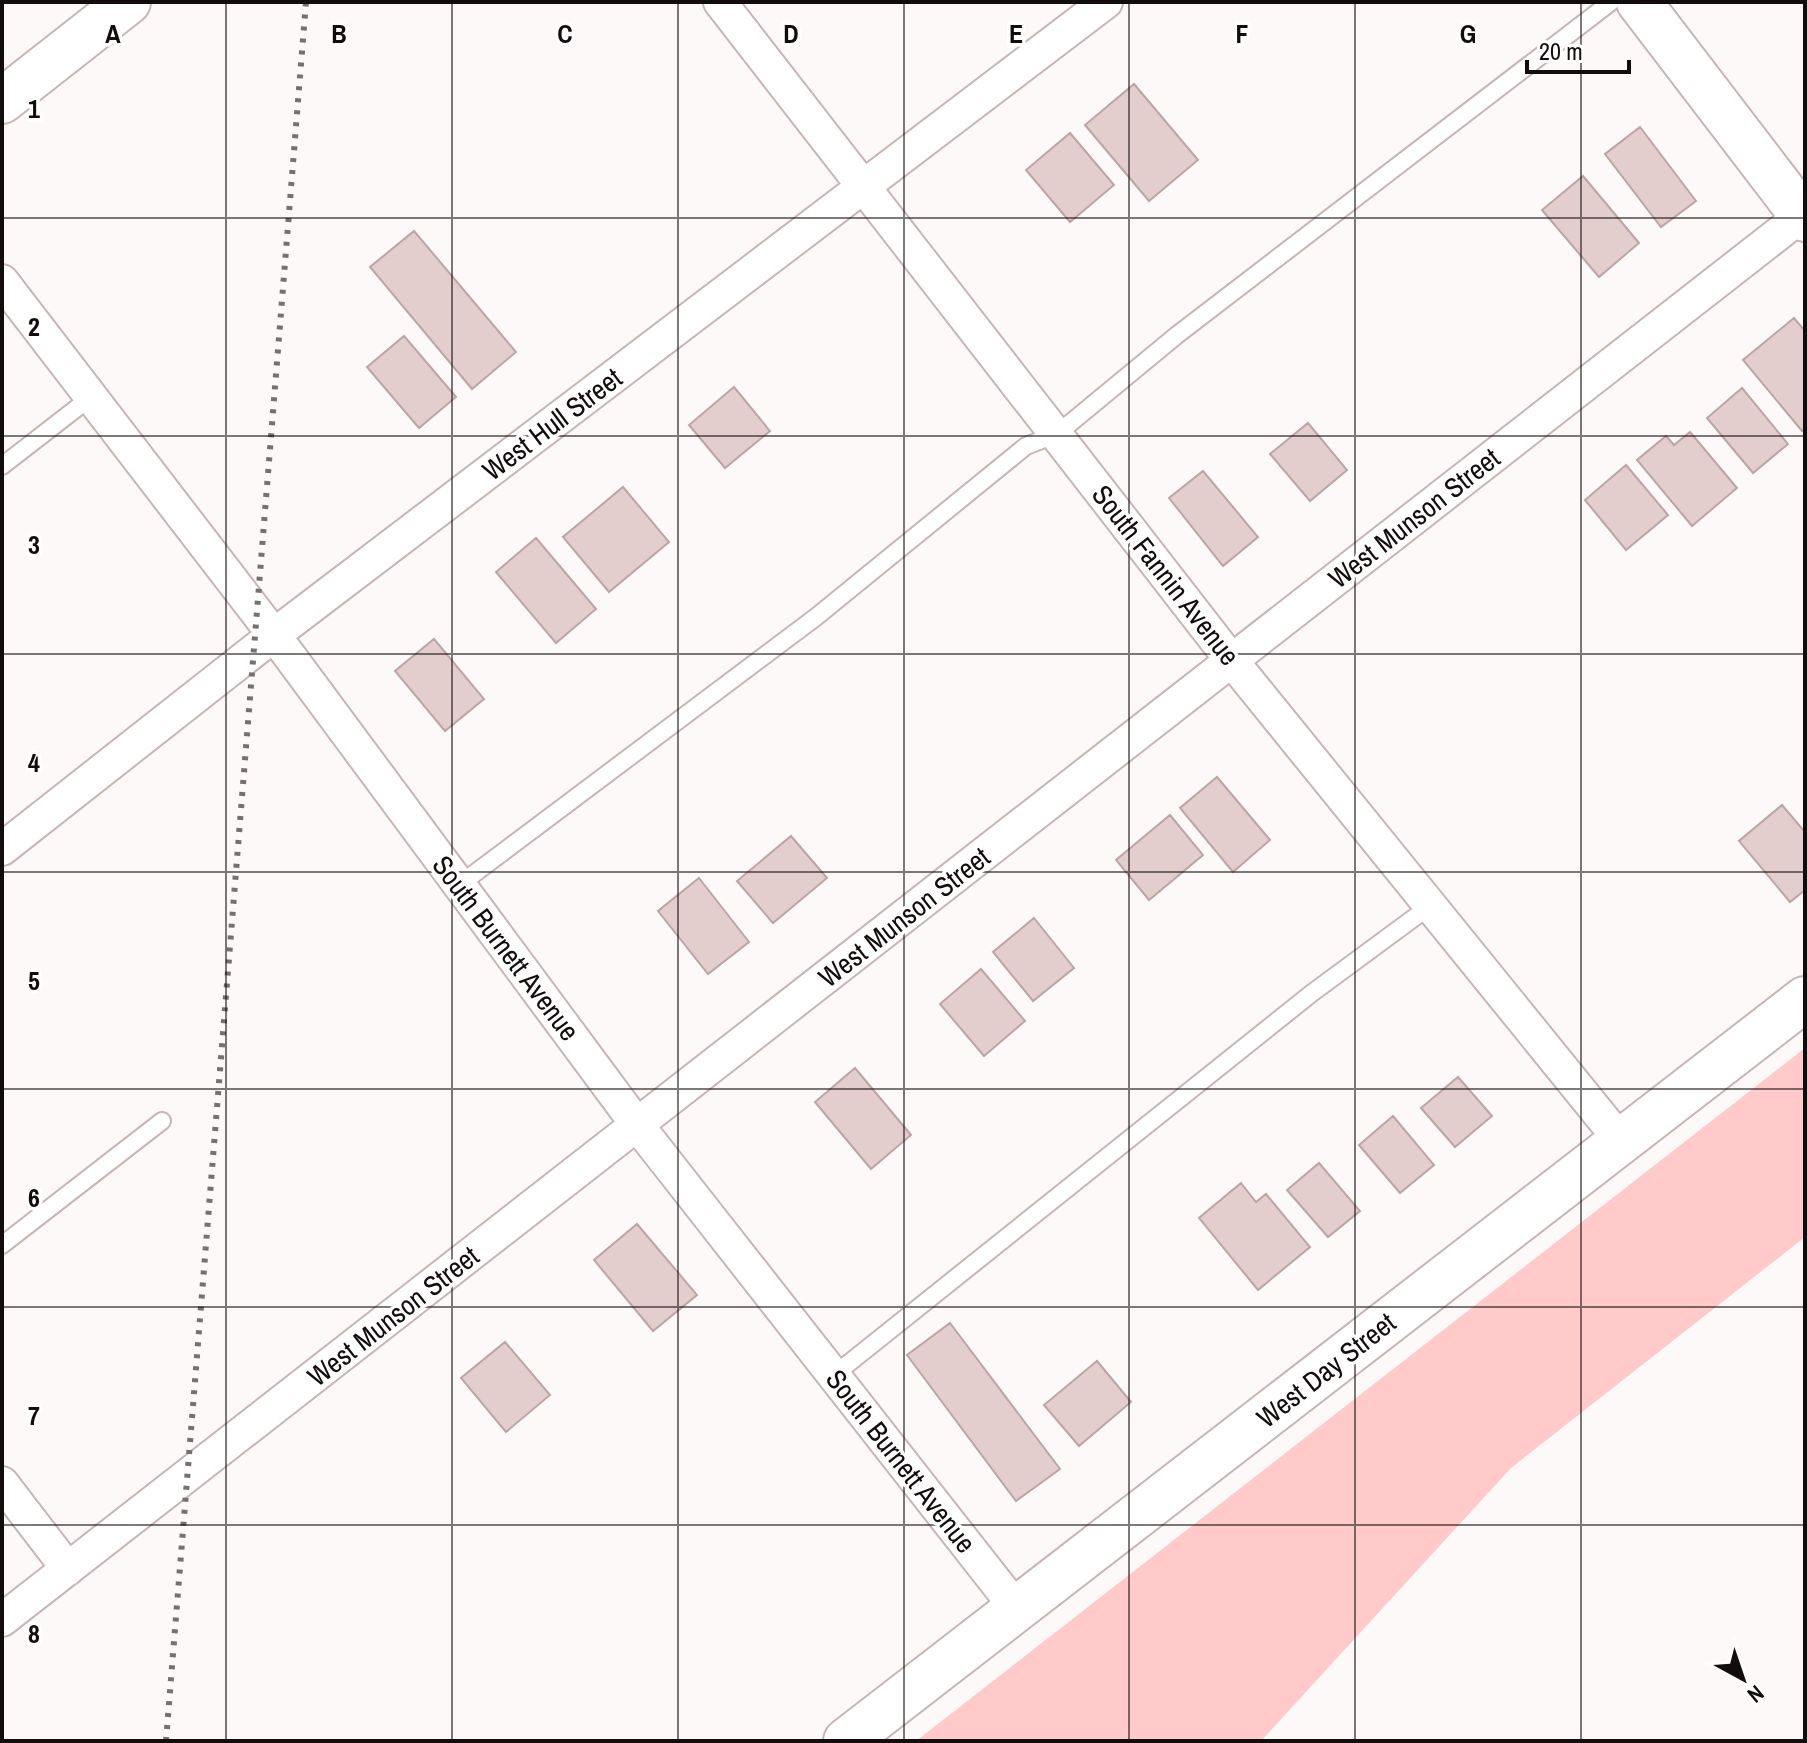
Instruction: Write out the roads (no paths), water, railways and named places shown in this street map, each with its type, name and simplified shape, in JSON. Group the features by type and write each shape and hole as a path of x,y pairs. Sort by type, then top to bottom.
{"street":[{"path":"2,101 128,2"},
{"name":"South Fannin Avenue","path":"720,2 1232,661 1621,1141"},
{"name":"West Hull Street","path":"2,849 274,635 1106,2"},
{"path":"1639,2 1804,216"},
{"name":"West Munson Street","path":"2,1620 1804,216"},
{"name":"South Burnett Avenue","path":"2,281 274,635 638,1126 1017,1609"},
{"name":"West Day Street","path":"846,1741 1805,999"},
{"path":"2,1483 68,1569"}],"lane":[{"path":"459,885 816,617 1026,446 1057,434 1177,335 1611,2"},
{"path":"2,466 91,397"},
{"path":"834,1375 1312,993 1430,906"},
{"path":"2,1245 162,1121"}],"railway":[{"path":"166,1741 306,2"}]}
